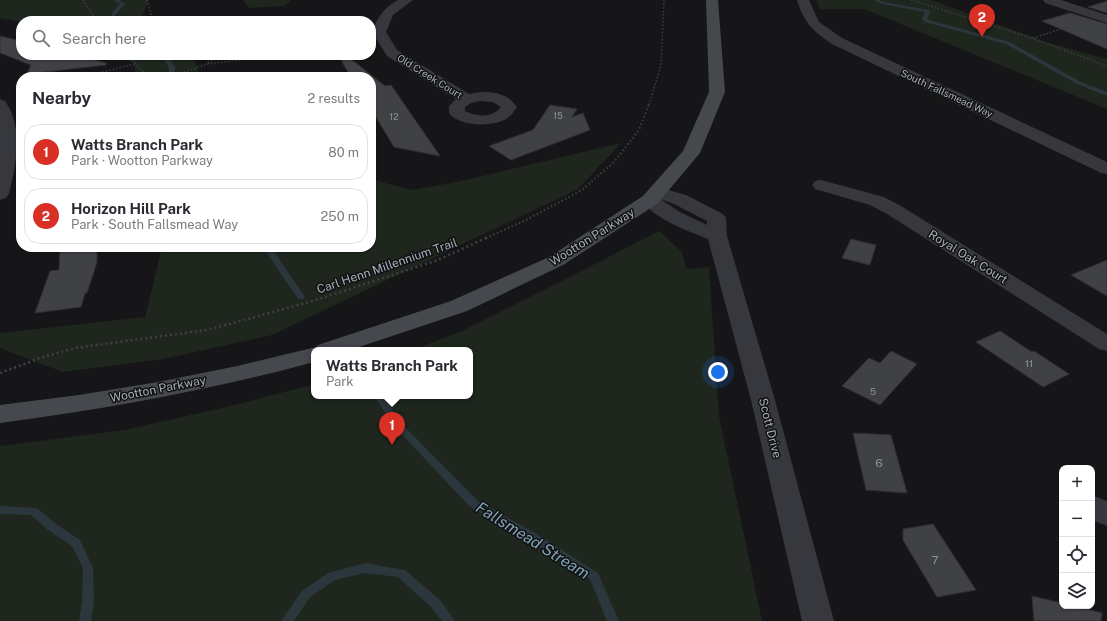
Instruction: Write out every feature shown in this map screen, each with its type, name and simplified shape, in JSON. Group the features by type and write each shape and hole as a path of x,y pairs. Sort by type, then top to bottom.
{"main road":[{"name":"Wootton Parkway","path":"335,347 459,306 556,261 607,229 654,196 691,153 717,92 712,0"},
{"name":"Wootton Parkway","path":"0,414 49,408 169,389 311,355"}],"street":[{"name":"Old Creek Court","path":"407,0 391,9 383,17 379,32 392,53 467,99"},
{"name":"South Fallsmead Way","path":"804,0 808,16 814,25 837,41 1107,169"},
{"path":"1049,0 1107,19"},
{"path":"0,104 7,120 8,160 0,194"},
{"name":"Royal Oak Court","path":"821,185 877,201 894,210 1107,344"},
{"name":"Scott Drive","path":"654,196 663,211 679,220 717,236 762,400 818,621"},
{"path":"1095,508 1107,516"}],"path":[{"path":"83,0 92,16"},
{"path":"147,0 152,16"},
{"name":"Carl Henn Millennium Trail","path":"0,373 40,358 75,348 207,330 313,301 438,260 526,220 582,190 614,162 639,130 649,106 661,65 664,0"},
{"path":"911,0 1032,38 1107,66"},
{"path":"1032,38 1072,25"},
{"path":"132,60 144,72"},
{"path":"188,72 213,60"},
{"path":"207,64 238,60"},
{"path":"102,72 135,64"}],"shaded area":[{"path":"0,0 149,0 142,16 16,16 16,21 0,18"},
{"path":"243,0 291,0 285,6 249,8"},
{"path":"816,0 931,0 1046,42 1107,59 1107,109 864,9 820,9"},
{"path":"126,60 195,60 198,72 135,72 134,63"},
{"path":"621,143 578,189 272,335 163,359 63,372 0,348 0,333 145,317 161,252 376,252 376,180 411,190 457,182"},
{"path":"659,231 682,252 686,269 709,267 719,416 762,621 0,621 0,446 125,430 239,404 311,385 311,399 473,399 473,347 420,347 462,331"}],"building":[{"path":"1107,1 1107,13 1088,7"},
{"path":"1070,13 1107,24 1107,49 1042,21"},
{"path":"0,36 16,40 16,59 0,53"},
{"path":"18,60 95,60 106,63 106,65 45,72 28,72 31,65"},
{"path":"341,60 352,60 367,72 348,72"},
{"path":"376,79 385,86 391,85 440,156 394,147 376,117"},
{"path":"550,105 577,109 572,117 583,113 590,130 511,160 489,146 533,130"},
{"path":"851,239 876,245 870,265 842,258"},
{"path":"60,252 97,252 97,262 81,307 35,313 50,271 59,270"},
{"path":"1107,260 1107,296 1071,275"},
{"path":"1000,331 1069,374 1043,387 976,342"},
{"path":"891,351 917,364 880,405 842,386 869,358 880,363"},
{"path":"853,433 891,435 907,493 866,490"},
{"path":"933,524 976,590 937,597 903,540 903,529"},
{"path":"1032,596 1059,602 1059,609 1086,609 1102,613 1101,621 1034,621"}],"waterway":[{"name":"Fallsmead Stream","path":"113,16 123,4 116,0"},
{"path":"876,0 882,3 927,11 928,13 924,19 927,21 1008,43 1079,83 1107,94"},
{"name":"Fallsmead Stream","path":"168,60 172,68 171,72"},
{"name":"Fallsmead Stream","path":"270,252 301,297"},
{"name":"Fallsmead Stream","path":"380,399 398,425 474,504 533,537 594,576 613,621"},
{"path":"0,510 33,511 52,527 76,543 88,568 88,602 85,621"},
{"path":"287,621 306,594 332,576 365,568 401,573 436,604 449,621"}],"place":[{"name":"Horizon Hill Park","path":"982,37"},
{"name":"Watts Branch Park","path":"392,445"}]}
